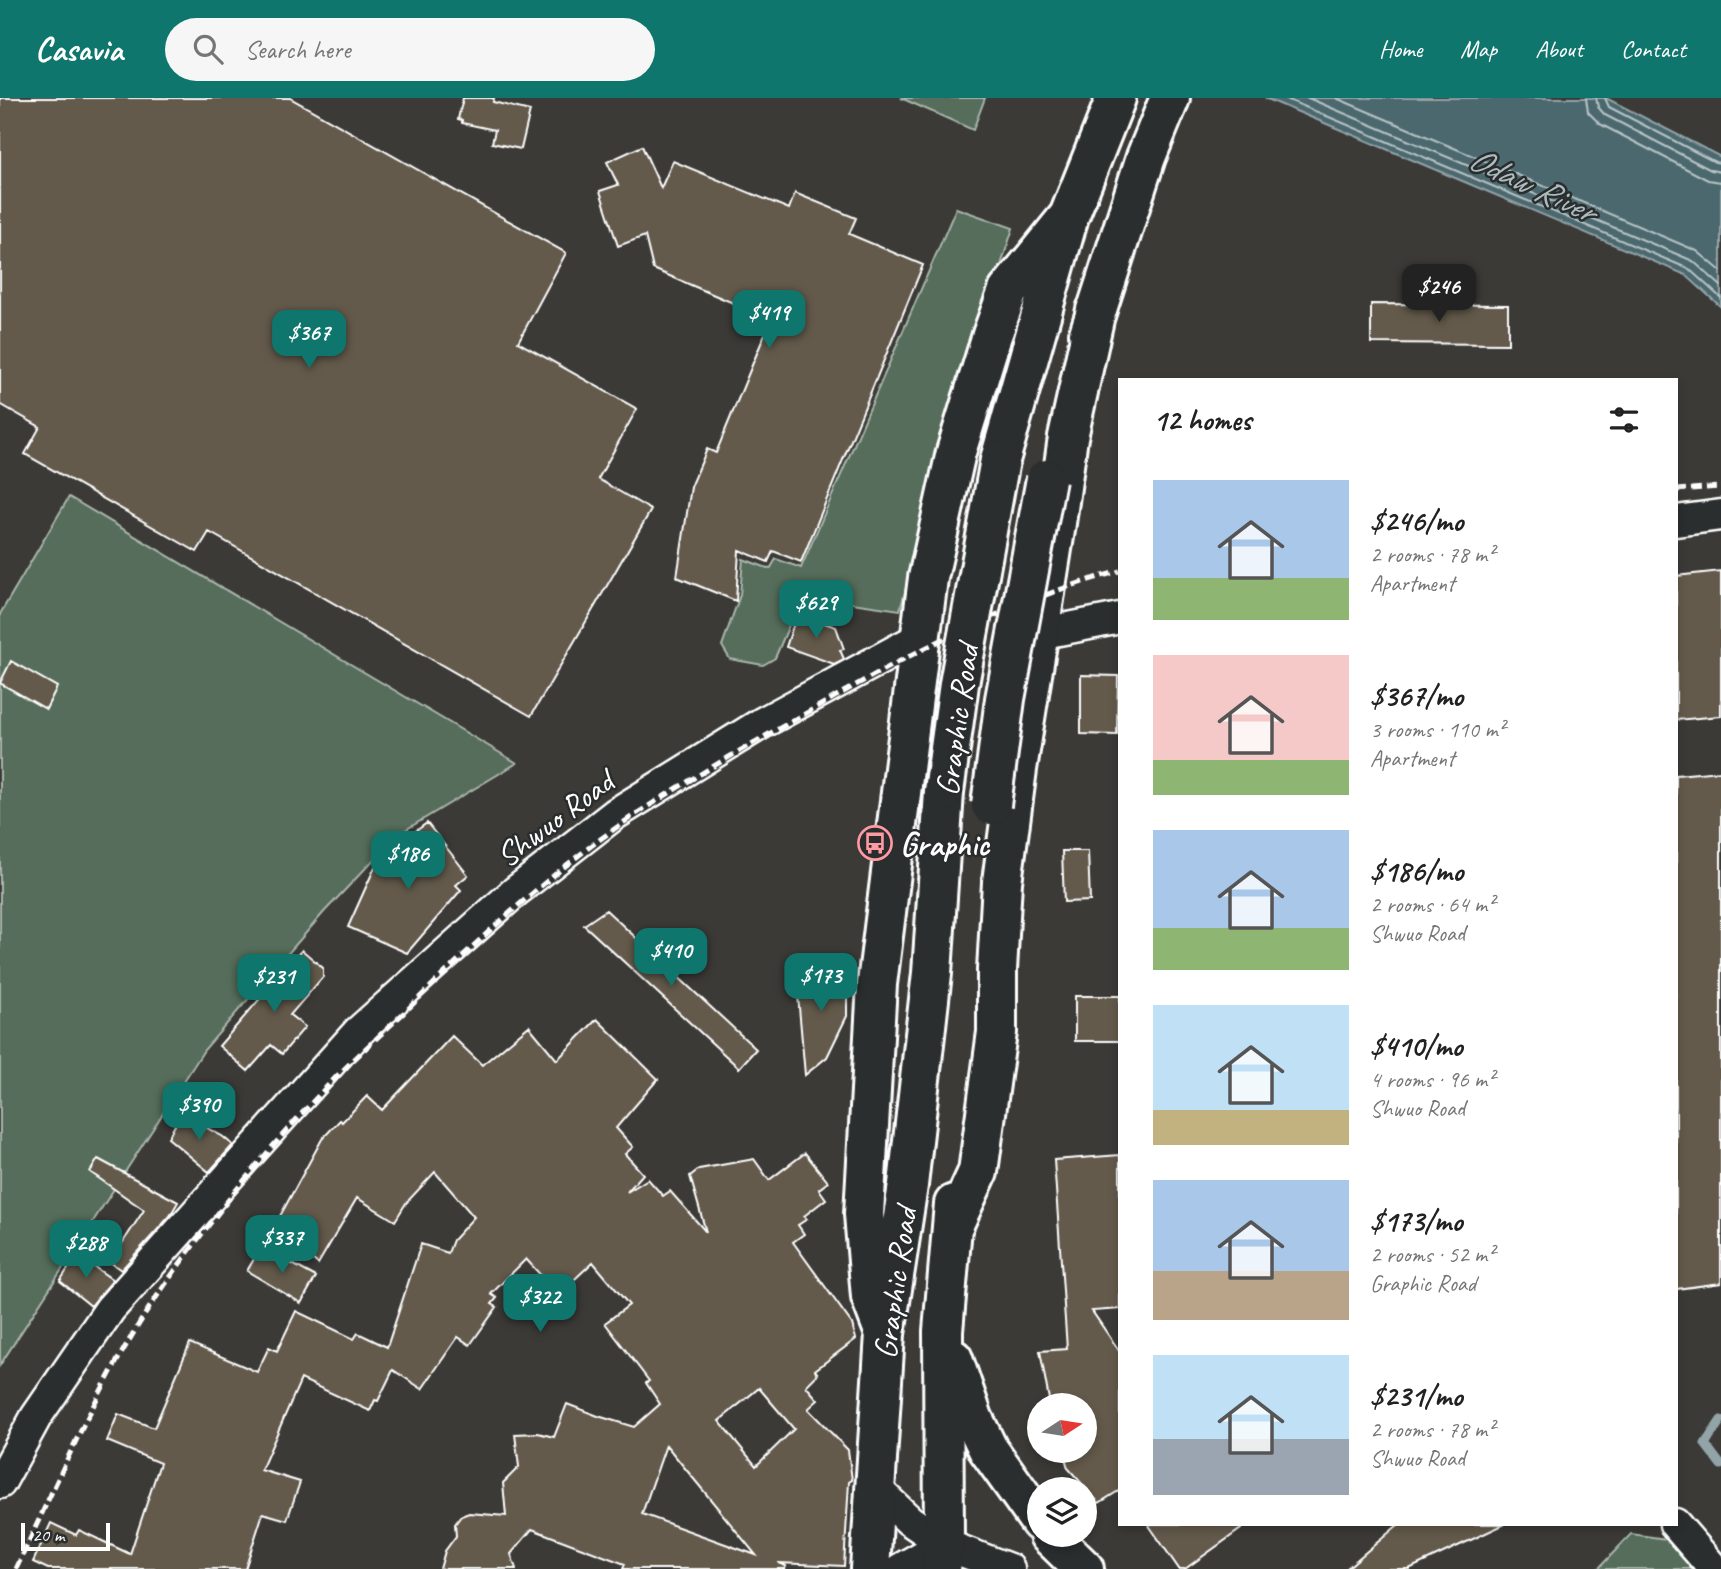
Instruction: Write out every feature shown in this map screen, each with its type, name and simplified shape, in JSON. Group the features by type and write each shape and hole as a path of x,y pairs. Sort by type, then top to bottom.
{"main road":[{"name":"Graphic Road","path":"870,1569 885,1334 908,1185 930,986 944,792 962,664 1000,460 1069,216 1112,107"},
{"name":"Graphic Road","path":"942,1556 943,1331 991,805 1005,699 1046,479 1096,310 1146,157 1165,113"},
{"path":"885,1334 871,1297 864,1214 877,984 928,578 956,452 1008,291 1069,216"},
{"path":"952,1228 978,1172 997,1032 1002,882 1017,769 1068,437 1096,310"},
{"path":"943,1331 973,1418 988,1450 1027,1504"},
{"path":"1061,1547 1084,1569"}],"street":[{"path":"1678,521 1721,515"},
{"path":"1038,634 1113,619"},
{"name":"Shwuo Road","path":"0,1483 36,1417 110,1309 358,1031 516,891 615,814 762,723 919,638"},
{"path":"874,1487 942,1556"},
{"path":"1677,1526 1714,1569"},
{"path":"900,1569 942,1556 1009,1569"}],"green space":[{"path":"901,98 985,98 973,130"},
{"path":"956,208 1013,228 955,407 900,610 845,602 796,609 775,658 763,665 730,659 722,646 740,595 743,559 770,569 776,559 801,568"},
{"path":"69,497 517,763 397,835 325,911 204,1050 0,1365 0,614"},
{"path":"1631,1534 1666,1539 1692,1569 1598,1569"}],"water":[{"name":"Odaw River","path":"1265,98 1606,98 1721,157 1721,307 1686,275"}],"building":[{"path":"0,98 290,98 566,253 518,342 637,409 598,479 651,510 531,716 209,532 197,552 25,454 40,427 0,404"},
{"path":"463,98 494,98 493,102 530,111 521,149 492,143 495,130 462,123 462,120 458,119"},
{"path":"642,146 661,188 673,161 789,209 795,193 856,218 849,234 923,265 801,562 773,551 768,562 739,550 736,601 677,577 691,487 707,449 716,453 771,319 653,269 645,236 618,246 600,191 618,185 607,162"},
{"path":"1371,304 1508,305 1508,344 1371,343"},
{"path":"1721,571 1721,716 1678,720 1678,576"},
{"path":"797,614 836,627 844,649 840,650 844,659 834,664 786,647"},
{"path":"11,661 57,687 46,709 0,683"},
{"path":"1081,675 1118,676 1117,735 1081,734"},
{"path":"1721,771 1721,1283 1678,1289 1678,775"},
{"path":"427,823 468,875 456,885 461,890 407,953 348,927 379,858"},
{"path":"1062,851 1088,851 1090,901 1064,902"},
{"path":"606,910 756,1049 739,1068 584,925"},
{"path":"302,950 323,968 323,977 290,1015 305,1027 282,1054 271,1045 248,1071 219,1046"},
{"path":"796,973 847,973 847,1016 827,1057 805,1075"},
{"path":"1075,996 1118,996 1118,1041 1075,1041"},
{"path":"597,1019 658,1079 616,1128 633,1147 625,1154 643,1174 627,1192 648,1179 663,1196 670,1191 706,1232 690,1176 699,1169 754,1159 769,1180 805,1153 828,1182 819,1189 826,1199 804,1216 807,1219 798,1225 804,1234 793,1242 852,1324 856,1339 815,1370 818,1374 806,1386 818,1400 808,1409 848,1450 852,1480 849,1482 844,1566 778,1563 786,1566 785,1569 623,1569 625,1564 532,1529 511,1554 516,1569 440,1569 445,1551 456,1536 455,1524 461,1516 469,1513 506,1516 503,1483 519,1467 515,1434 538,1433 554,1437 567,1404 634,1427 660,1404 646,1383 649,1381 605,1323 629,1305 593,1262 561,1292 558,1289 555,1291 526,1259 491,1294 497,1298 492,1304 497,1307 470,1345 458,1337 422,1389 393,1370 370,1411 301,1379 261,1470 300,1482 287,1520 263,1513 245,1569 48,1569 33,1562 51,1523 76,1535 79,1530 130,1554 160,1463 107,1441 118,1414 154,1428 190,1343 257,1372 269,1347 277,1351 296,1311 354,1339 358,1333 387,1347 421,1244 448,1253 453,1240 474,1217 435,1172 406,1203 395,1221 357,1198 318,1264 274,1227 322,1139 340,1120 342,1122 367,1096 382,1110 452,1036 482,1065 529,1026 557,1060","holes":["759,1388 794,1429 756,1466 719,1421","666,1445 756,1555 642,1514"]},
{"path":"181,1114 233,1145 209,1172 168,1138"},
{"path":"1118,1155 1118,1309 1092,1311 1118,1349 1118,1491 1099,1503 1097,1477 1076,1477 1067,1463 1097,1463 1097,1393 1048,1393 1040,1351 1067,1349 1054,1160"},
{"path":"98,1159 178,1202 170,1216 121,1270 110,1262 144,1210 90,1172"},
{"path":"261,1247 316,1277 301,1303 247,1271"},
{"path":"77,1255 113,1280 91,1306 60,1281"},
{"path":"1149,1526 1245,1526 1185,1569 1179,1569"},
{"path":"1397,1526 1501,1526 1409,1569 1346,1569"}],"waterway":[{"path":"1721,1420 1705,1444 1721,1465"}],"railway":[{"path":"1678,490 1721,487"},
{"path":"16,1569 101,1390 140,1322 203,1233 246,1178 314,1100 490,931 545,882 603,837 702,773 772,732 891,666 965,629 1041,597 1118,572"}],"place":[{"name":"Graphic","path":"875,843"}]}
